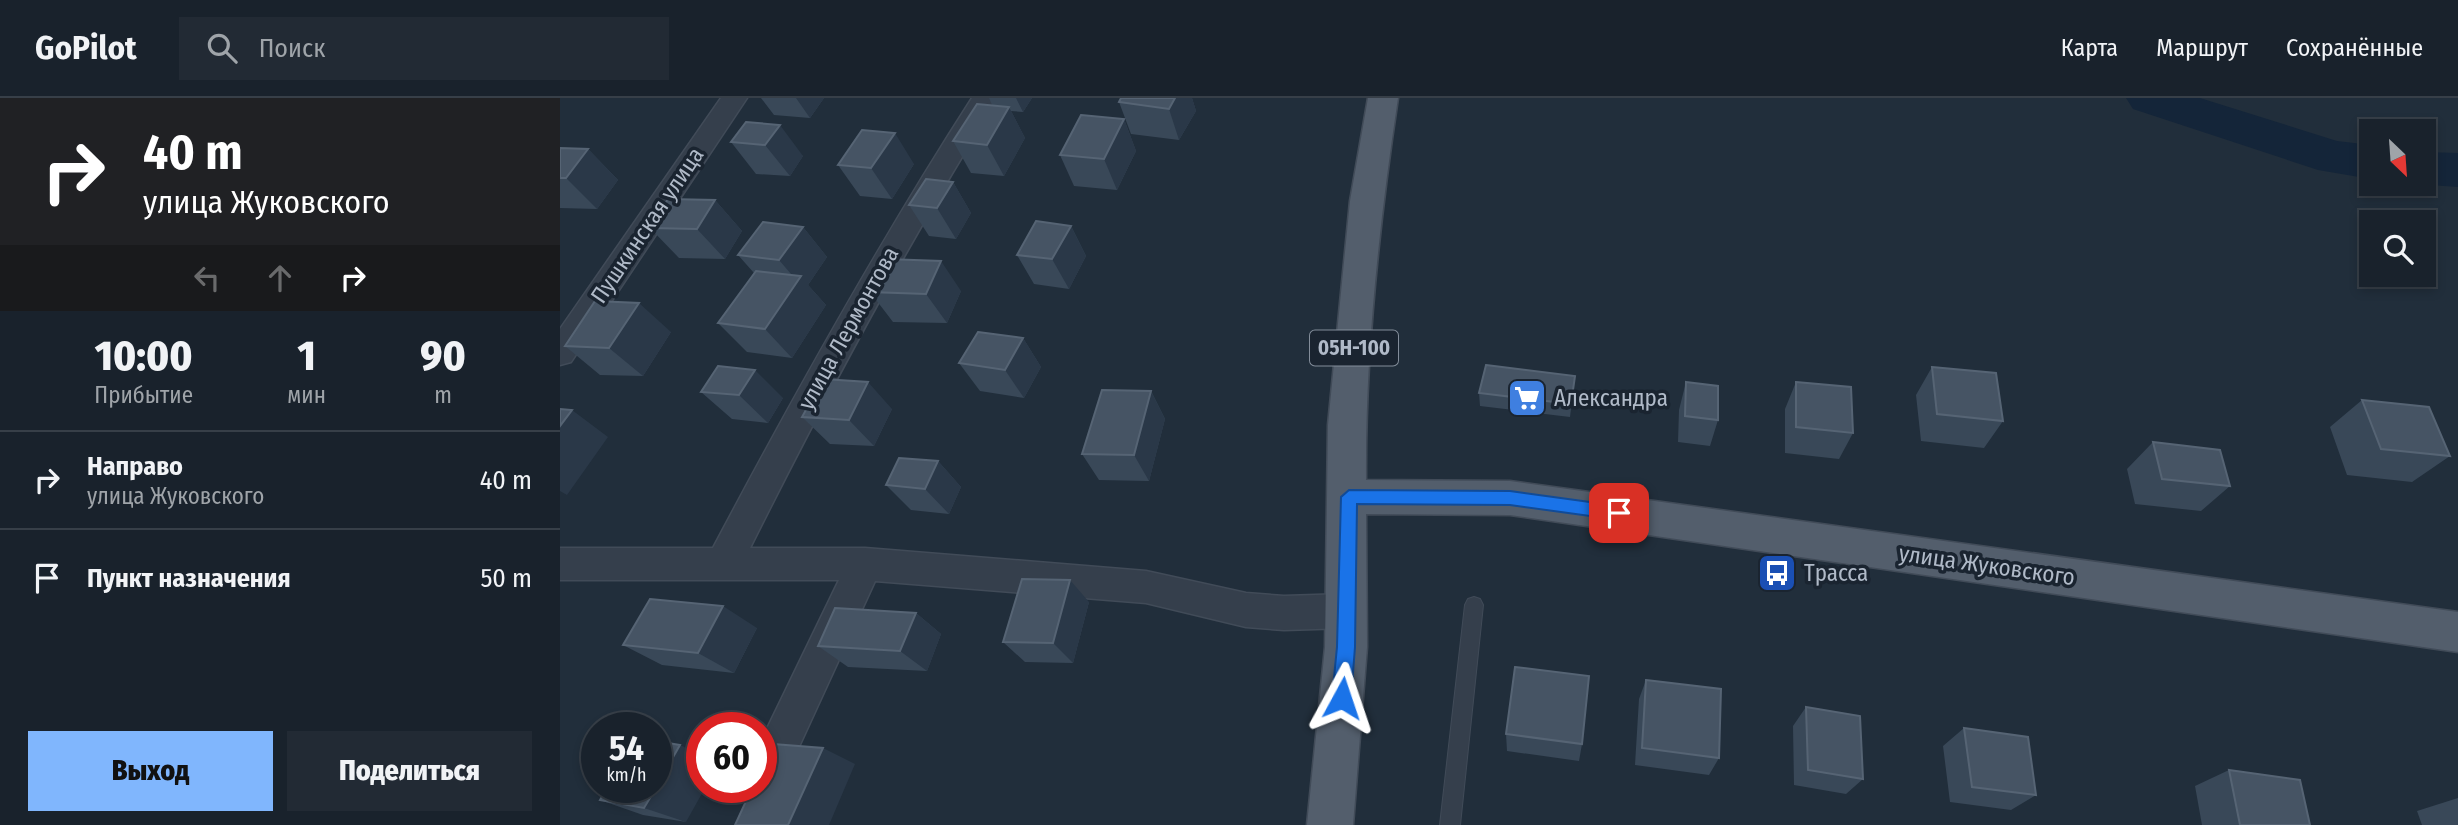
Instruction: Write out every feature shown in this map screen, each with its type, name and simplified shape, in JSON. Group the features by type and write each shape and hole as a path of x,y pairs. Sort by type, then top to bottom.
{"main road":[{"name":"05Н-100","path":"1330,825 1347,611 1347,425 1366,201 1383,98"},
{"name":"улица Жуковского","path":"1349,497 1510,498 2458,632"}],"street":[{"name":"Пушкинская улица","path":"560,353 734,98"},
{"name":"улица Лермонтова","path":"723,565 822,374 909,218 985,98"},
{"path":"560,564 864,564 1146,587 1246,610 1284,613 1347,611"},
{"path":"777,750 864,564"}],"lane":[{"path":"1450,825 1474,605"}],"building":[{"path":"1121,98 1175,98 1169,109 1119,102"},
{"path":"977,104 1009,107 987,145 953,141"},
{"path":"1081,115 1124,119 1104,159 1060,155"},
{"path":"746,122 780,125 765,145 731,142"},
{"path":"862,130 895,133 871,168 838,165"},
{"path":"560,148 588,149 566,178 560,178"},
{"path":"926,179 953,182 937,208 909,205"},
{"path":"668,199 715,200 697,229 650,228"},
{"path":"1036,221 1071,226 1052,259 1017,255"},
{"path":"763,222 803,227 779,260 738,255"},
{"path":"886,259 941,261 926,294 870,292"},
{"path":"756,271 801,276 765,329 718,323"},
{"path":"595,301 639,303 609,348 565,346"},
{"path":"978,332 1023,338 1005,370 959,363"},
{"path":"1486,365 1575,376 1571,404 1479,393"},
{"path":"718,366 755,370 739,395 701,392"},
{"path":"1932,367 1996,373 2003,421 1937,414"},
{"path":"823,379 868,382 849,420 802,417"},
{"path":"1686,382 1718,386 1718,420 1685,416"},
{"path":"1796,382 1851,387 1853,433 1796,427"},
{"path":"1102,390 1151,391 1134,455 1082,454"},
{"path":"2362,400 2429,407 2450,456 2381,449"},
{"path":"560,409 572,410 560,426"},
{"path":"2153,442 2220,450 2230,486 2162,479"},
{"path":"899,458 938,461 925,489 886,485"},
{"path":"1022,579 1070,580 1053,643 1003,642"},
{"path":"650,599 723,606 698,653 623,645"},
{"path":"835,608 916,613 900,651 818,646"},
{"path":"1515,667 1589,676 1582,744 1506,734"},
{"path":"1646,680 1721,689 1719,758 1642,748"},
{"path":"1806,707 1860,716 1863,779 1808,770"},
{"path":"1964,728 2028,737 2036,795 1972,787"},
{"path":"672,744 680,745 672,759"},
{"path":"777,744 823,748 788,825 735,825 745,803 777,803"},
{"path":"2229,770 2300,780 2310,825 2240,825"},
{"path":"616,803 647,803 644,808"}],"waterway":[{"path":"2149,98 2335,158 2359,161"},
{"path":"2436,169 2458,170"}],"place":[{"name":"Александра","path":"1527,398"},
{"name":"Трасса","path":"1777,573"}],"route":[{"path":"1342,698 1346,647 1349,497 1510,498 1619,513"}]}
